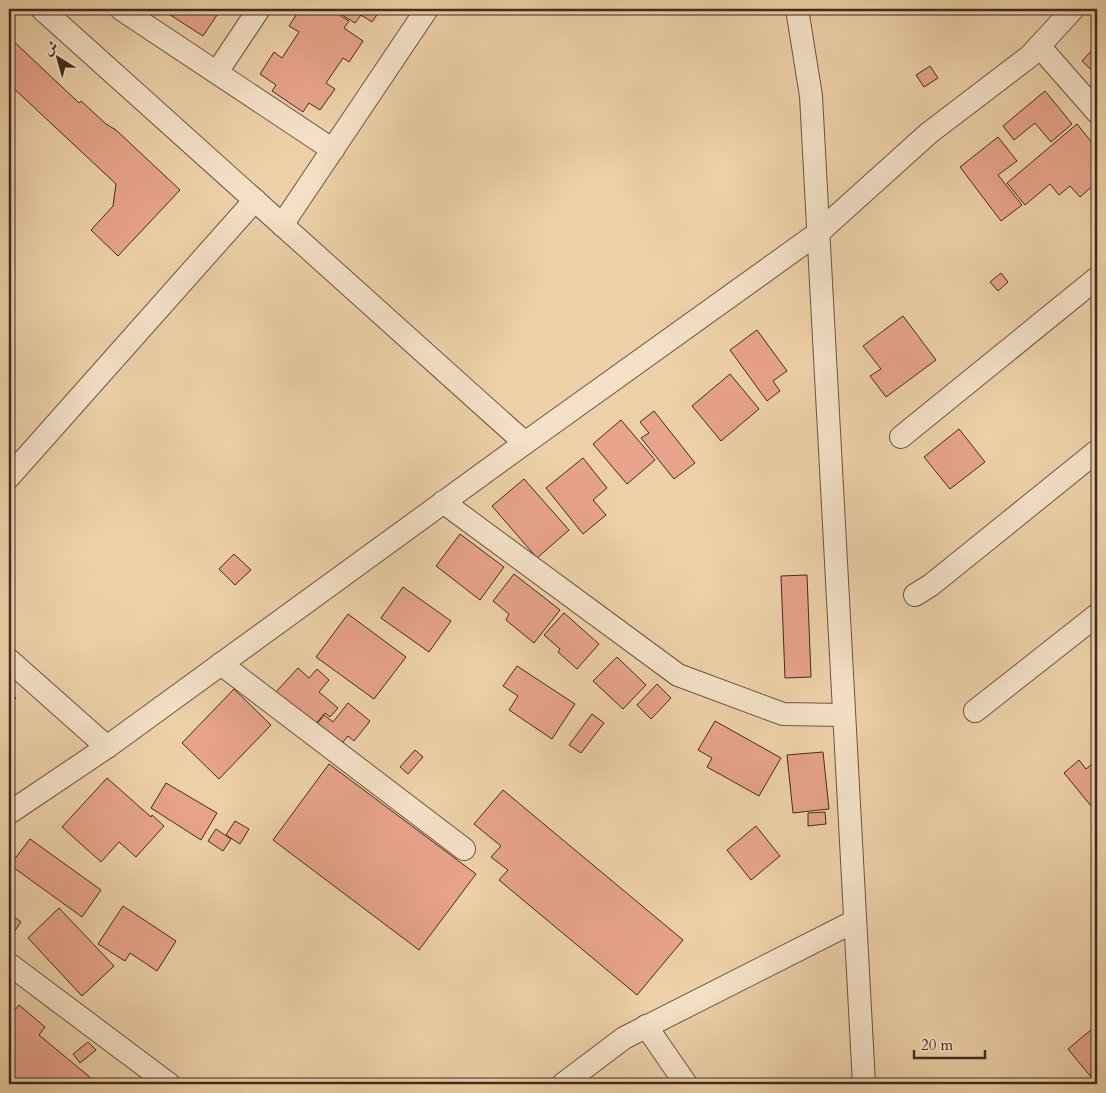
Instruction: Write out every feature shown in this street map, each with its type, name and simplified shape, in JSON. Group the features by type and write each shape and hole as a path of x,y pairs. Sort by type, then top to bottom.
{"street":[{"path":"42,9 525,443"},
{"path":"122,9 333,150"},
{"path":"217,72 259,9"},
{"path":"282,224 427,9"},
{"path":"797,9 810,96 864,1084"},
{"path":"9,812 107,747 443,502 818,233 929,133 1030,56 1073,9"},
{"path":"1039,46 1097,112"},
{"path":"9,477 255,200"},
{"path":"901,437 1097,278"},
{"path":"915,595 931,585 1097,451"},
{"path":"443,502 678,675 783,714 844,715"},
{"path":"975,710 1097,615"},
{"path":"9,660 107,747"},
{"path":"221,664 464,849"},
{"path":"563,1084 624,1038 855,921"},
{"path":"9,964 169,1084"},
{"path":"646,1026 686,1084"}],"building":[{"path":"161,9 221,9 203,36"},
{"path":"300,9 310,9 318,14 321,9 330,9 349,21 344,28 363,41 349,62 343,58 326,83 335,89 320,110 309,103 303,112 272,91 276,85 260,74 274,52 282,58 299,32 289,26"},
{"path":"333,9 381,9 372,22 361,15 355,23"},
{"path":"9,37 79,103 81,101 106,124 116,130 180,190 118,256 91,230 113,206 116,184 9,84"},
{"path":"1097,45 1097,75 1082,61"},
{"path":"930,66 938,78 924,87 916,75"},
{"path":"1045,91 1072,124 1051,142 1035,123 1014,140 1003,126"},
{"path":"1077,124 1097,149 1097,182 1080,197 1070,186 1059,195 1050,184 1025,205 1007,183"},
{"path":"998,137 1017,161 998,175 1022,205 1001,221 960,167"},
{"path":"1001,273 1008,282 998,291 990,282"},
{"path":"903,316 936,360 886,397 870,376 881,369 863,346"},
{"path":"757,330 787,371 773,381 780,391 767,401 730,350"},
{"path":"730,374 759,409 721,441 692,406"},
{"path":"654,411 695,463 674,479 641,438 649,433 640,422"},
{"path":"621,420 655,460 627,484 593,444"},
{"path":"959,429 985,462 950,489 924,457"},
{"path":"583,458 607,488 593,500 606,515 583,534 546,488"},
{"path":"524,479 569,530 537,558 492,506"},
{"path":"460,534 504,567 480,600 436,566"},
{"path":"234,554 251,570 235,585 219,569"},
{"path":"514,574 560,610 534,643 506,620 509,614 493,601"},
{"path":"807,575 811,677 785,678 781,576"},
{"path":"403,587 451,621 429,652 381,618"},
{"path":"564,613 599,644 577,669 558,652 560,649 544,635"},
{"path":"348,614 406,657 374,699 316,657"},
{"path":"617,657 646,685 623,709 593,681"},
{"path":"517,666 575,704 552,739 509,710 518,696 503,686"},
{"path":"298,668 309,678 317,669 329,680 319,692 338,708 330,717 325,713 313,727 275,693"},
{"path":"657,684 671,698 651,719 637,705"},
{"path":"234,689 271,725 219,779 182,743"},
{"path":"9,692 16,698 9,704"},
{"path":"348,703 370,721 354,741 348,736 338,748 313,729 324,715 333,722"},
{"path":"592,714 604,723 581,753 569,745"},
{"path":"715,721 781,758 759,796 707,767 712,758 698,750"},
{"path":"415,750 423,757 408,774 400,767"},
{"path":"823,752 829,809 793,813 787,755"},
{"path":"1079,760 1086,769 1097,760 1096,812 1064,773"},
{"path":"329,764 476,874 419,950 273,840"},
{"path":"107,778 164,826 136,857 119,842 101,862 62,827"},
{"path":"166,783 217,813 201,840 151,808"},
{"path":"503,790 683,940 637,995 499,880 508,870 491,857 501,846 474,824"},
{"path":"825,812 826,824 808,826 808,813"},
{"path":"235,821 249,829 240,844 226,835"},
{"path":"756,826 780,856 751,880 727,850"},
{"path":"216,829 231,839 223,851 208,841"},
{"path":"30,839 101,890 82,917 10,865"},
{"path":"123,906 176,941 157,971 130,953 125,961 98,944"},
{"path":"59,908 114,966 82,996 28,938"},
{"path":"9,913 21,922 9,939"},
{"path":"19,1005 45,1027 39,1035 92,1079 88,1084 18,1084 9,1077 9,1017"},
{"path":"1097,1025 1097,1082 1096,1083 1068,1049"},
{"path":"88,1042 96,1050 80,1063 73,1054"}]}
